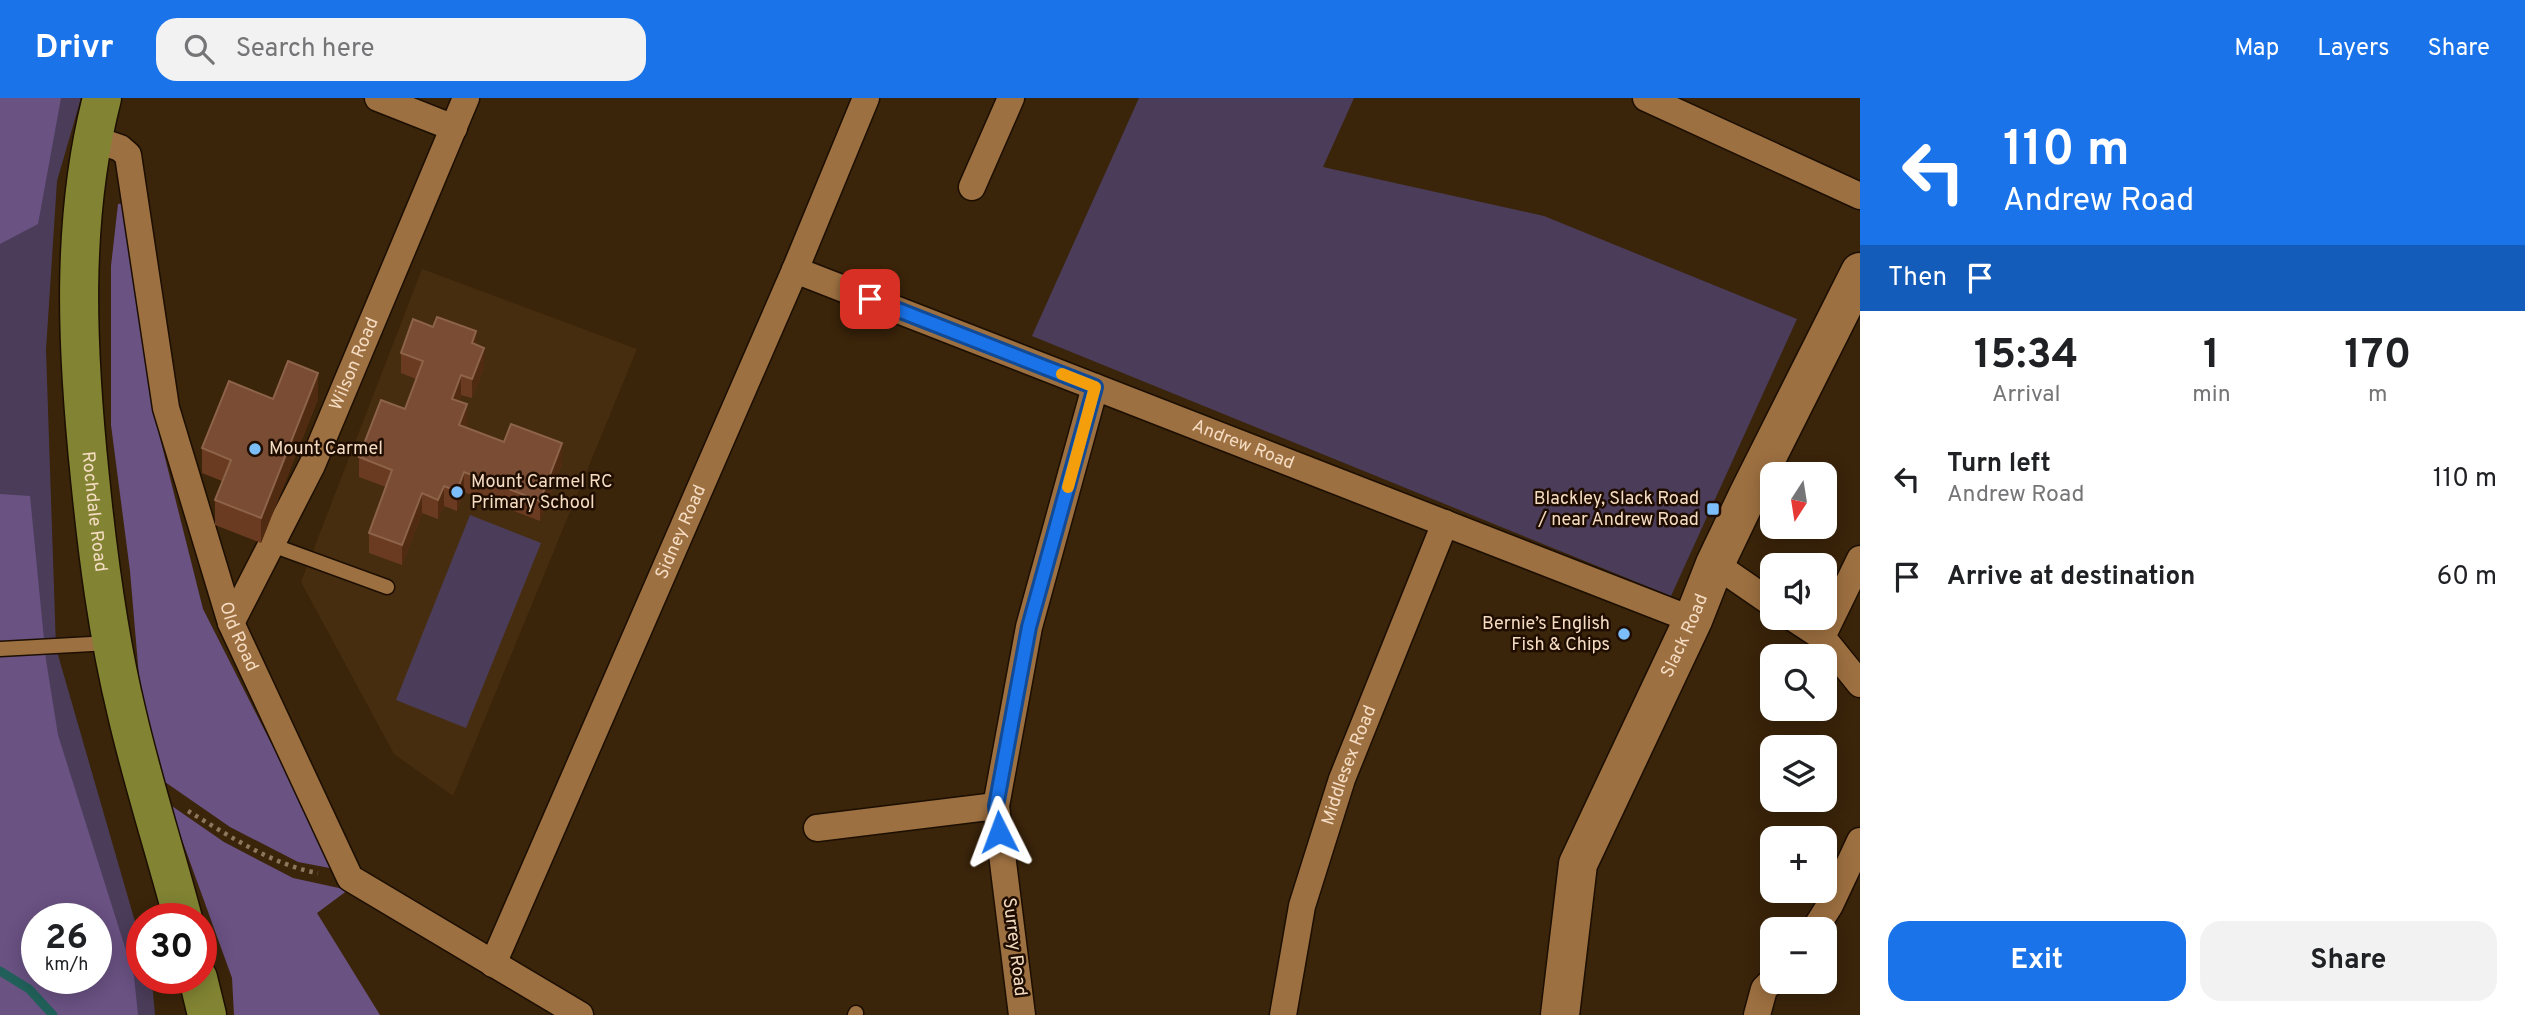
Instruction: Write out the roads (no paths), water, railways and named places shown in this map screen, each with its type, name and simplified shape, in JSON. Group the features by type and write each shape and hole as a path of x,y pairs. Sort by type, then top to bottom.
{"main road":[{"name":"Rochdale Road","path":"102,98 81,220 79,315 85,429 98,559 111,643 127,717 179,903"},
{"path":"202,994 207,1015"}],"street":[{"path":"378,98 454,128"},
{"name":"Wilson Road","path":"231,623 312,465 466,98"},
{"name":"Sidney Road","path":"493,964 795,270 866,98"},
{"path":"972,187 1011,98"},
{"path":"1655,100 1860,196"},
{"name":"Old Road","path":"94,139 120,148 128,155 166,408 231,623 350,878 493,964"},
{"name":"Andrew Road","path":"795,270 1693,621"},
{"name":"Slack Road","path":"1560,1015 1578,864 1693,621 1715,564 1860,272"},
{"name":"Surrey Road","path":"1022,1015 996,806 1029,627 1095,387"},
{"name":"Middlesex Road","path":"1283,1015 1302,906 1342,779 1445,523"},
{"path":"1822,637 1860,559"},
{"path":"1715,564 1760,595"},
{"path":"1811,630 1822,637 1860,684"},
{"path":"817,828 996,806"},
{"path":"1822,917 1860,841"},
{"path":"493,964 580,1015"},
{"path":"1757,1015 1763,994"}],"lane":[{"path":"272,545 387,587"},
{"path":"0,649 111,643"}],"waterway":[{"path":"0,971 29,989 53,1015"}],"place":[{"name":"Mount Carmel","path":"255,449"},
{"name":"Mount Carmel RC Primary School","path":"457,492"},
{"name":"Blackley, Slack Road / near Andrew Road","path":"1713,509"},
{"name":"Bernie’s English Fish & Chips","path":"1624,634"}]}
